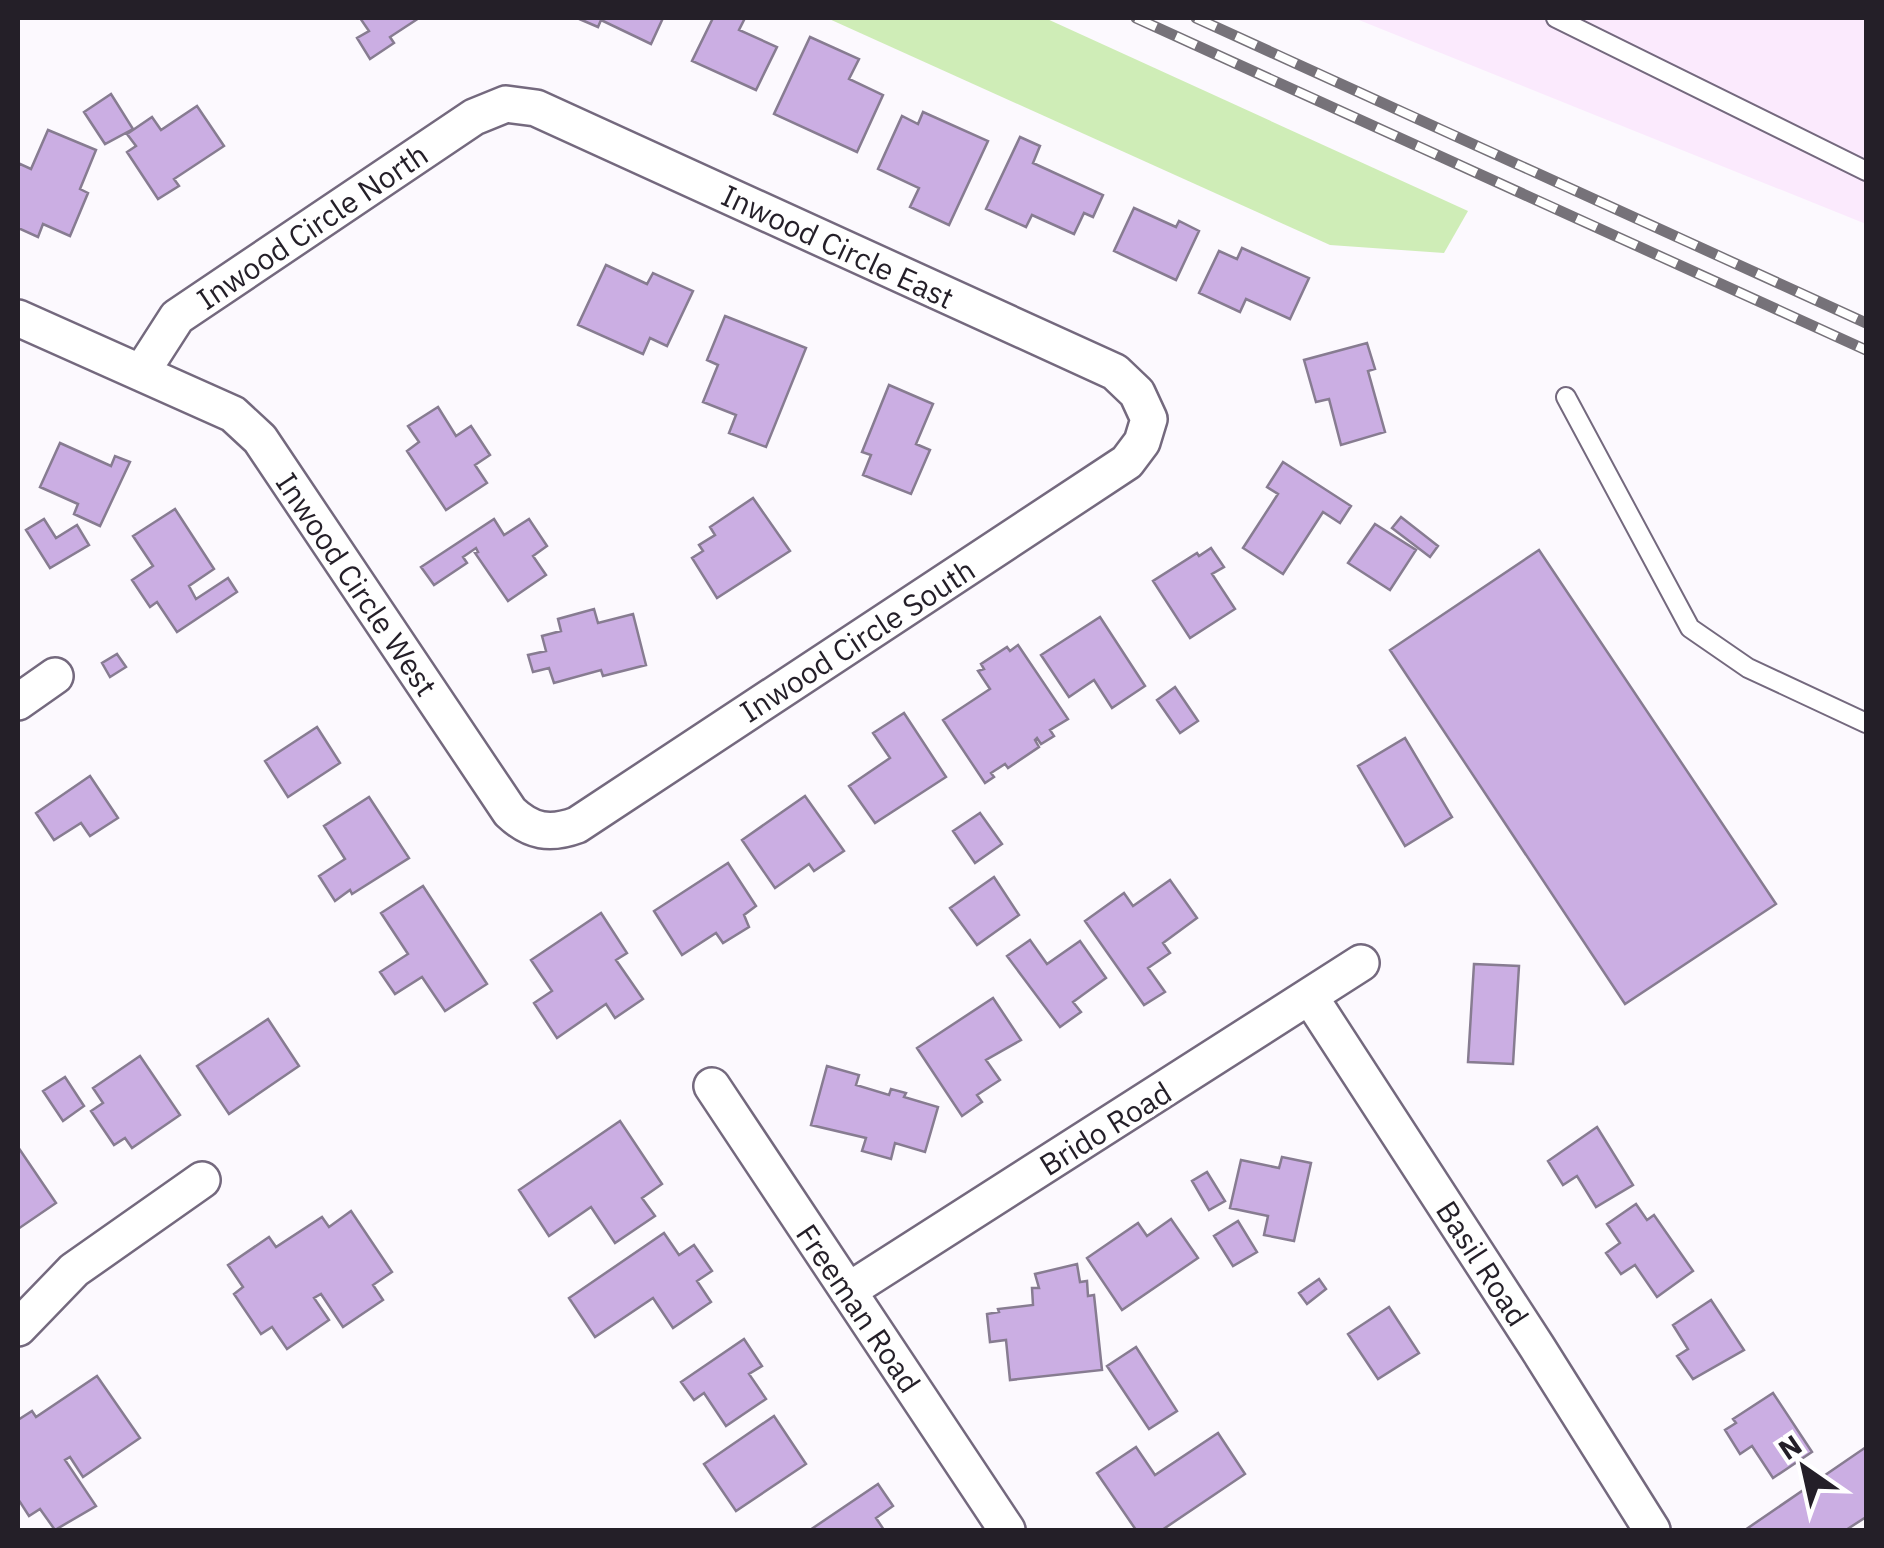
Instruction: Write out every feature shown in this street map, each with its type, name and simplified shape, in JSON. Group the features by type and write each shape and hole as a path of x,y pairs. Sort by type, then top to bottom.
{"street":[{"name":"Inwood Circle North","path":"141,372 177,317 474,118 506,104"},
{"name":"Inwood Circle East","path":"506,104 536,108 1114,372 1137,393 1149,418"},
{"name":"Inwood Circle West","path":"18,318 233,414 260,439 510,812 523,824 540,831"},
{"name":"Inwood Circle South","path":"540,831 559,832 577,825 1127,462 1142,442 1149,418"},
{"path":"18,702 55,676"},
{"name":"Brido Road","path":"848,1291 1361,964"},
{"name":"Basil Road","path":"1310,998 1652,1530"},
{"name":"Freeman Road","path":"712,1086 1007,1530"},
{"path":"18,1328 74,1270 202,1180"}],"lane":[{"path":"1556,18 1866,171"},
{"path":"1566,397 1690,628 1748,668 1866,723"}],"shaded area":[{"path":"1354,18 1866,18 1866,224"}],"green space":[{"path":"827,18 1045,18 1468,211 1444,253 1330,245"}],"building":[{"path":"360,18 419,18 390,37 394,43 370,59 357,38 369,31"},
{"path":"577,18 663,18 651,44 601,20 598,27"},
{"path":"713,18 745,18 739,30 777,47 756,90 692,61"},
{"path":"810,37 859,59 849,79 883,95 857,152 774,114"},
{"path":"111,94 133,129 105,144 84,112"},
{"path":"197,106 224,146 174,179 179,186 158,199 127,152 136,146 127,134 152,117 161,130"},
{"path":"923,112 988,141 949,225 910,207 919,188 878,169 902,116 918,124"},
{"path":"48,130 96,150 80,189 88,193 70,236 43,224 38,237 18,228 18,163 31,169"},
{"path":"1020,137 1040,146 1033,163 1103,195 1093,217 1084,213 1074,234 1032,215 1026,227 986,209"},
{"path":"1134,208 1176,227 1179,221 1199,231 1176,280 1114,251"},
{"path":"1242,248 1309,278 1290,319 1246,299 1240,312 1199,293 1219,251 1237,259"},
{"path":"606,265 647,284 653,273 693,291 667,346 650,338 643,354 578,325"},
{"path":"725,316 806,348 766,447 729,433 736,415 703,402 718,365 707,360"},
{"path":"1367,343 1375,369 1368,371 1385,432 1341,445 1329,399 1316,402 1304,360"},
{"path":"889,385 933,404 916,444 930,450 911,494 863,475 871,455 862,452"},
{"path":"438,407 456,436 471,426 490,455 475,465 487,483 446,510 407,451 419,442 408,426"},
{"path":"60,443 111,466 115,456 130,462 100,526 74,514 78,504 40,487"},
{"path":"1283,462 1351,506 1340,523 1323,512 1283,574 1243,548 1278,494 1267,487"},
{"path":"753,498 790,551 717,598 692,558 703,551 699,545 715,535 710,527"},
{"path":"175,509 214,569 189,586 196,599 228,578 237,592 177,632 157,602 150,607 132,580 153,566 133,536"},
{"path":"1401,517 1438,546 1430,557 1392,528"},
{"path":"44,519 56,538 77,525 89,545 50,568 26,530"},
{"path":"494,519 504,535 529,519 547,546 533,556 546,575 508,601 475,553 476,548 463,557 467,563 434,585 421,567"},
{"path":"1375,524 1416,550 1390,590 1348,563"},
{"path":"1211,548 1224,567 1212,574 1235,609 1190,638 1153,581"},
{"path":"1539,550 1776,904 1625,1004 1390,650"},
{"path":"594,609 598,623 633,614 646,665 603,676 601,670 554,683 549,668 533,672 528,655 546,651 542,636 561,631 558,619"},
{"path":"1100,617 1145,686 1112,708 1094,680 1069,697 1041,655"},
{"path":"1018,645 1068,719 1050,730 1054,736 1041,744 1037,738 1039,747 1008,768 1005,764 991,773 994,777 985,783 943,720 990,689 978,671 984,669 981,664 1007,647 1010,651"},
{"path":"117,654 126,667 110,677 102,663"},
{"path":"1175,687 1198,721 1180,733 1157,700"},
{"path":"904,713 946,777 875,823 849,786 890,758 873,733"},
{"path":"317,727 340,763 288,797 265,761"},
{"path":"1405,738 1452,817 1405,846 1358,766"},
{"path":"90,776 118,818 90,836 81,823 54,840 36,813"},
{"path":"805,796 844,851 814,871 809,864 775,888 742,840"},
{"path":"369,797 409,858 335,901 319,876 345,859 324,826"},
{"path":"980,813 1002,844 975,863 953,831"},
{"path":"728,863 756,906 744,915 749,927 723,943 716,933 682,955 654,911"},
{"path":"994,877 1019,915 977,945 950,908"},
{"path":"1170,880 1197,918 1163,943 1170,953 1148,968 1165,992 1144,1005 1085,921 1124,893 1133,906"},
{"path":"423,886 487,984 445,1011 422,977 395,994 380,972 408,954 381,913"},
{"path":"601,913 627,953 616,960 643,999 615,1018 606,1004 557,1038 534,1003 552,991 531,960"},
{"path":"1030,940 1047,964 1080,941 1106,978 1073,1002 1081,1012 1060,1027 1007,956"},
{"path":"1474,964 1519,966 1513,1064 1468,1062"},
{"path":"993,998 1021,1040 986,1060 1000,1080 977,1095 982,1102 962,1116 917,1048"},
{"path":"268,1019 299,1066 229,1114 197,1066"},
{"path":"140,1056 180,1115 132,1148 125,1138 114,1145 91,1111 103,1103 93,1088"},
{"path":"827,1066 859,1075 856,1085 889,1095 891,1089 906,1093 904,1097 938,1107 925,1152 895,1143 891,1159 862,1151 866,1138 811,1125"},
{"path":"65,1077 84,1106 63,1121 43,1091"},
{"path":"620,1121 662,1184 642,1198 655,1216 615,1243 591,1207 549,1236 519,1190"},
{"path":"1597,1127 1633,1185 1596,1207 1577,1176 1563,1185 1548,1161"},
{"path":"18,1147 56,1203 18,1229"},
{"path":"1282,1157 1311,1163 1294,1241 1264,1235 1268,1216 1230,1208 1241,1160 1279,1168"},
{"path":"1207,1172 1225,1201 1209,1210 1192,1181"},
{"path":"1636,1204 1647,1220 1654,1215 1693,1271 1657,1297 1635,1265 1621,1274 1606,1253 1620,1243 1607,1224"},
{"path":"351,1211 392,1272 373,1285 383,1300 343,1327 321,1294 314,1298 329,1320 287,1349 272,1327 261,1334 234,1294 243,1287 228,1265 269,1237 276,1247 322,1217 329,1227"},
{"path":"1171,1219 1198,1258 1122,1310 1087,1258 1138,1223 1147,1236"},
{"path":"1238,1221 1257,1252 1233,1266 1214,1236"},
{"path":"664,1233 679,1255 694,1245 712,1271 697,1281 711,1302 673,1328 653,1298 595,1337 569,1298"},
{"path":"1077,1264 1080,1282 1087,1281 1088,1296 1094,1295 1102,1370 1010,1380 1006,1340 990,1342 987,1314 1033,1305 1032,1288 1039,1288 1035,1274"},
{"path":"1319,1279 1326,1289 1307,1304 1299,1293"},
{"path":"1711,1300 1744,1350 1693,1379 1677,1356 1688,1349 1673,1325"},
{"path":"1389,1307 1419,1353 1378,1379 1348,1334"},
{"path":"744,1339 762,1366 749,1374 766,1399 726,1426 704,1393 694,1400 681,1382"},
{"path":"1136,1347 1177,1411 1149,1429 1107,1366"},
{"path":"97,1376 140,1438 83,1477 70,1457 65,1460 96,1506 55,1530 40,1509 29,1516 18,1499 18,1420 32,1411 36,1417"},
{"path":"1773,1393 1812,1452 1773,1478 1752,1446 1740,1454 1725,1430 1736,1423 1733,1419"},
{"path":"774,1416 806,1464 736,1511 704,1464"},
{"path":"1218,1433 1245,1474 1162,1530 1136,1530 1097,1473 1136,1447 1155,1475"},
{"path":"1866,1447 1866,1517 1846,1530 1745,1530"},
{"path":"878,1484 893,1506 876,1518 884,1530 810,1530"}],"railway":[{"path":"1136,18 1866,350"},
{"path":"1196,18 1866,323"}]}
